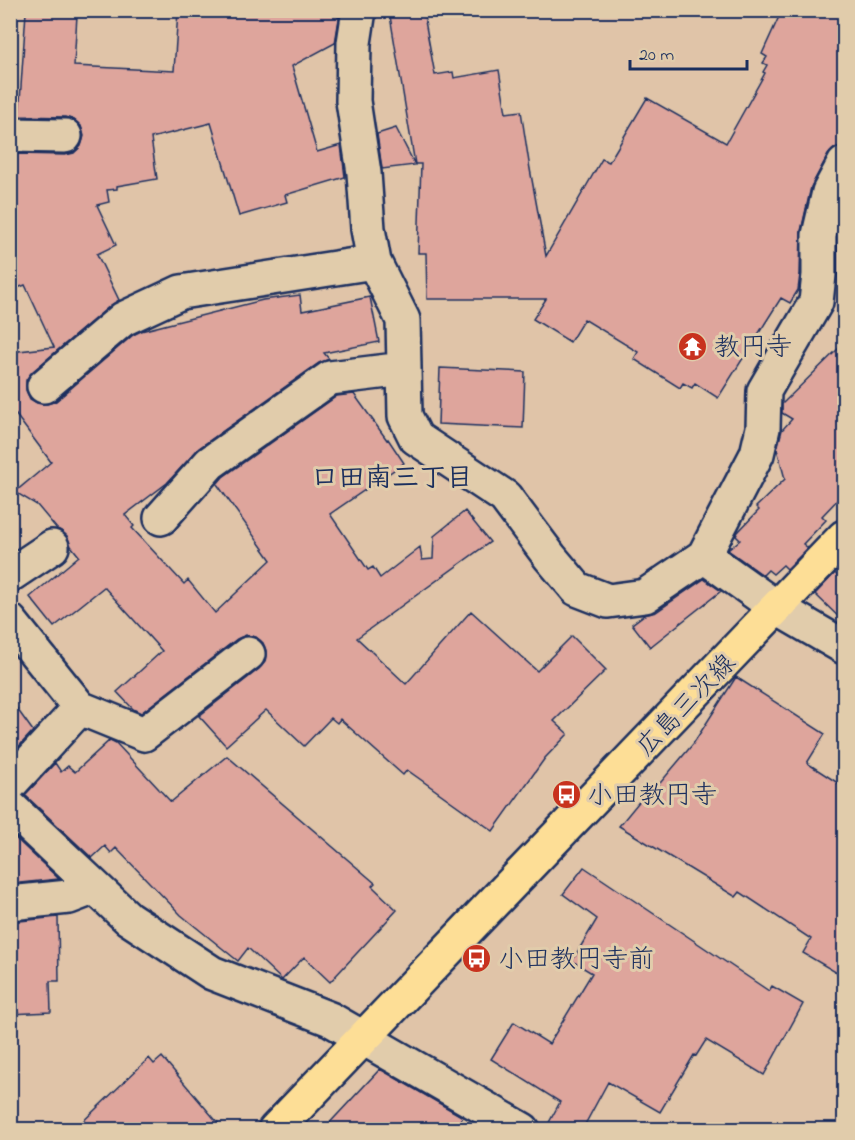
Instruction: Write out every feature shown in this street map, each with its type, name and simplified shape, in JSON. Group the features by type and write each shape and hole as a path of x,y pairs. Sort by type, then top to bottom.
{"main road":[{"name":"広島三次線","path":"275,1130 844,537"}],"street":[{"path":"359,10 354,43 353,101 374,262 403,320 405,416 416,438 505,497 577,589 608,601 645,596 704,556 757,454 763,428 764,391 816,302 819,235 829,192 844,164"},
{"path":"10,135 65,136"},
{"path":"44,387 123,319 181,292 374,262"},
{"path":"161,518 210,464 330,378 404,369"},
{"path":"10,575 52,547"},
{"path":"704,556 777,608 844,647"},
{"path":"10,621 80,708 144,734 248,654"},
{"path":"10,784 80,708"},
{"path":"10,807 128,918 212,973 330,1019 523,1130"},
{"path":"10,903 69,897 95,887"}],"building":[{"path":"228,10 334,10 339,19 335,43 292,66 317,152 341,145 345,177 285,195 287,202 239,216 211,123 151,138 157,179 107,190 109,202 97,205 116,245 97,254 119,300 32,372 26,380 26,390 30,399 37,403 47,404 56,401 133,335 141,331 263,300 300,295 302,311 370,297 379,342 324,353 329,359 319,363 199,448 167,483 125,515 134,526 132,528 184,584 188,580 215,613 271,560 217,484 223,477 337,396 354,394 404,463 330,514 368,570 373,567 380,578 420,547 422,560 433,559 434,536 465,511 490,542 357,638 406,684 471,611 537,671 572,636 606,670 554,721 568,734 545,758 493,831 407,770 403,775 340,719 337,723 331,718 304,746 266,710 226,746 199,716 265,662 266,651 263,643 256,637 246,635 237,639 141,713 133,709 117,692 162,651 104,587 54,627 30,597 79,556 67,536 57,529 37,505 15,492 51,462 10,407 10,352 54,347 25,285 10,291 10,162 16,162 16,154 65,155 74,153 81,146 84,136 81,126 65,117 19,116 26,12 77,15 74,66 174,71 178,11 219,14"},
{"path":"389,10 423,10 435,75 453,72 454,78 499,70 506,113 521,111 546,256 602,159 609,162 647,98 726,143 765,73 763,72 767,65 763,63 767,57 762,54 782,10 844,10 844,145 835,148 828,155 811,187 801,231 798,290 790,303 781,298 718,398 695,383 692,388 683,383 680,388 634,359 638,352 584,319 570,342 533,319 546,299 427,299 426,253 418,253 421,164 415,164"},
{"path":"396,128 415,165 382,169 377,134"},
{"path":"844,208 844,238 838,235"},
{"path":"844,343 844,493 822,516 826,520 803,544 808,548 787,569 783,565 773,574 768,570 763,575 728,550 740,540 736,536 759,510 756,507 785,479 777,449 782,430 792,419 782,413 782,404"},
{"path":"440,368 525,372 523,428 438,424"},
{"path":"835,573 844,582 844,622 815,594"},
{"path":"704,579 721,591 650,647 632,624 644,615 656,612"},
{"path":"736,677 825,734 807,763 844,787 844,977 803,953 811,939 740,892 736,897 619,826 642,798 645,801 693,744"},
{"path":"10,699 33,731 10,756"},
{"path":"110,740 116,743 171,802 227,756 375,883 372,886 397,910 330,982 304,957 282,980 248,948 238,961 181,915 116,848 111,853 105,846 92,858 25,795 55,763 61,772 68,766 75,772"},
{"path":"10,833 59,879 10,884"},
{"path":"584,867 769,991 772,986 803,1004 764,1075 706,1040 696,1056 694,1055 660,1112 608,1082 582,1130 545,1130 560,1102 491,1059 514,1022 549,1044 592,973 572,961 597,919 563,894"},
{"path":"58,917 59,981 50,981 51,1012 10,1014 10,922"},
{"path":"162,1057 224,1130 74,1130 149,1058 154,1064"},
{"path":"380,1069 463,1117 455,1130 323,1130"}],"place":[{"name":"教円寺","path":"693,346"},
{"name":"小田教円寺","path":"566,794"},
{"name":"小田教円寺前","path":"477,958"}],"district":[{"name":"口田南三丁目","path":"392,477"}]}
